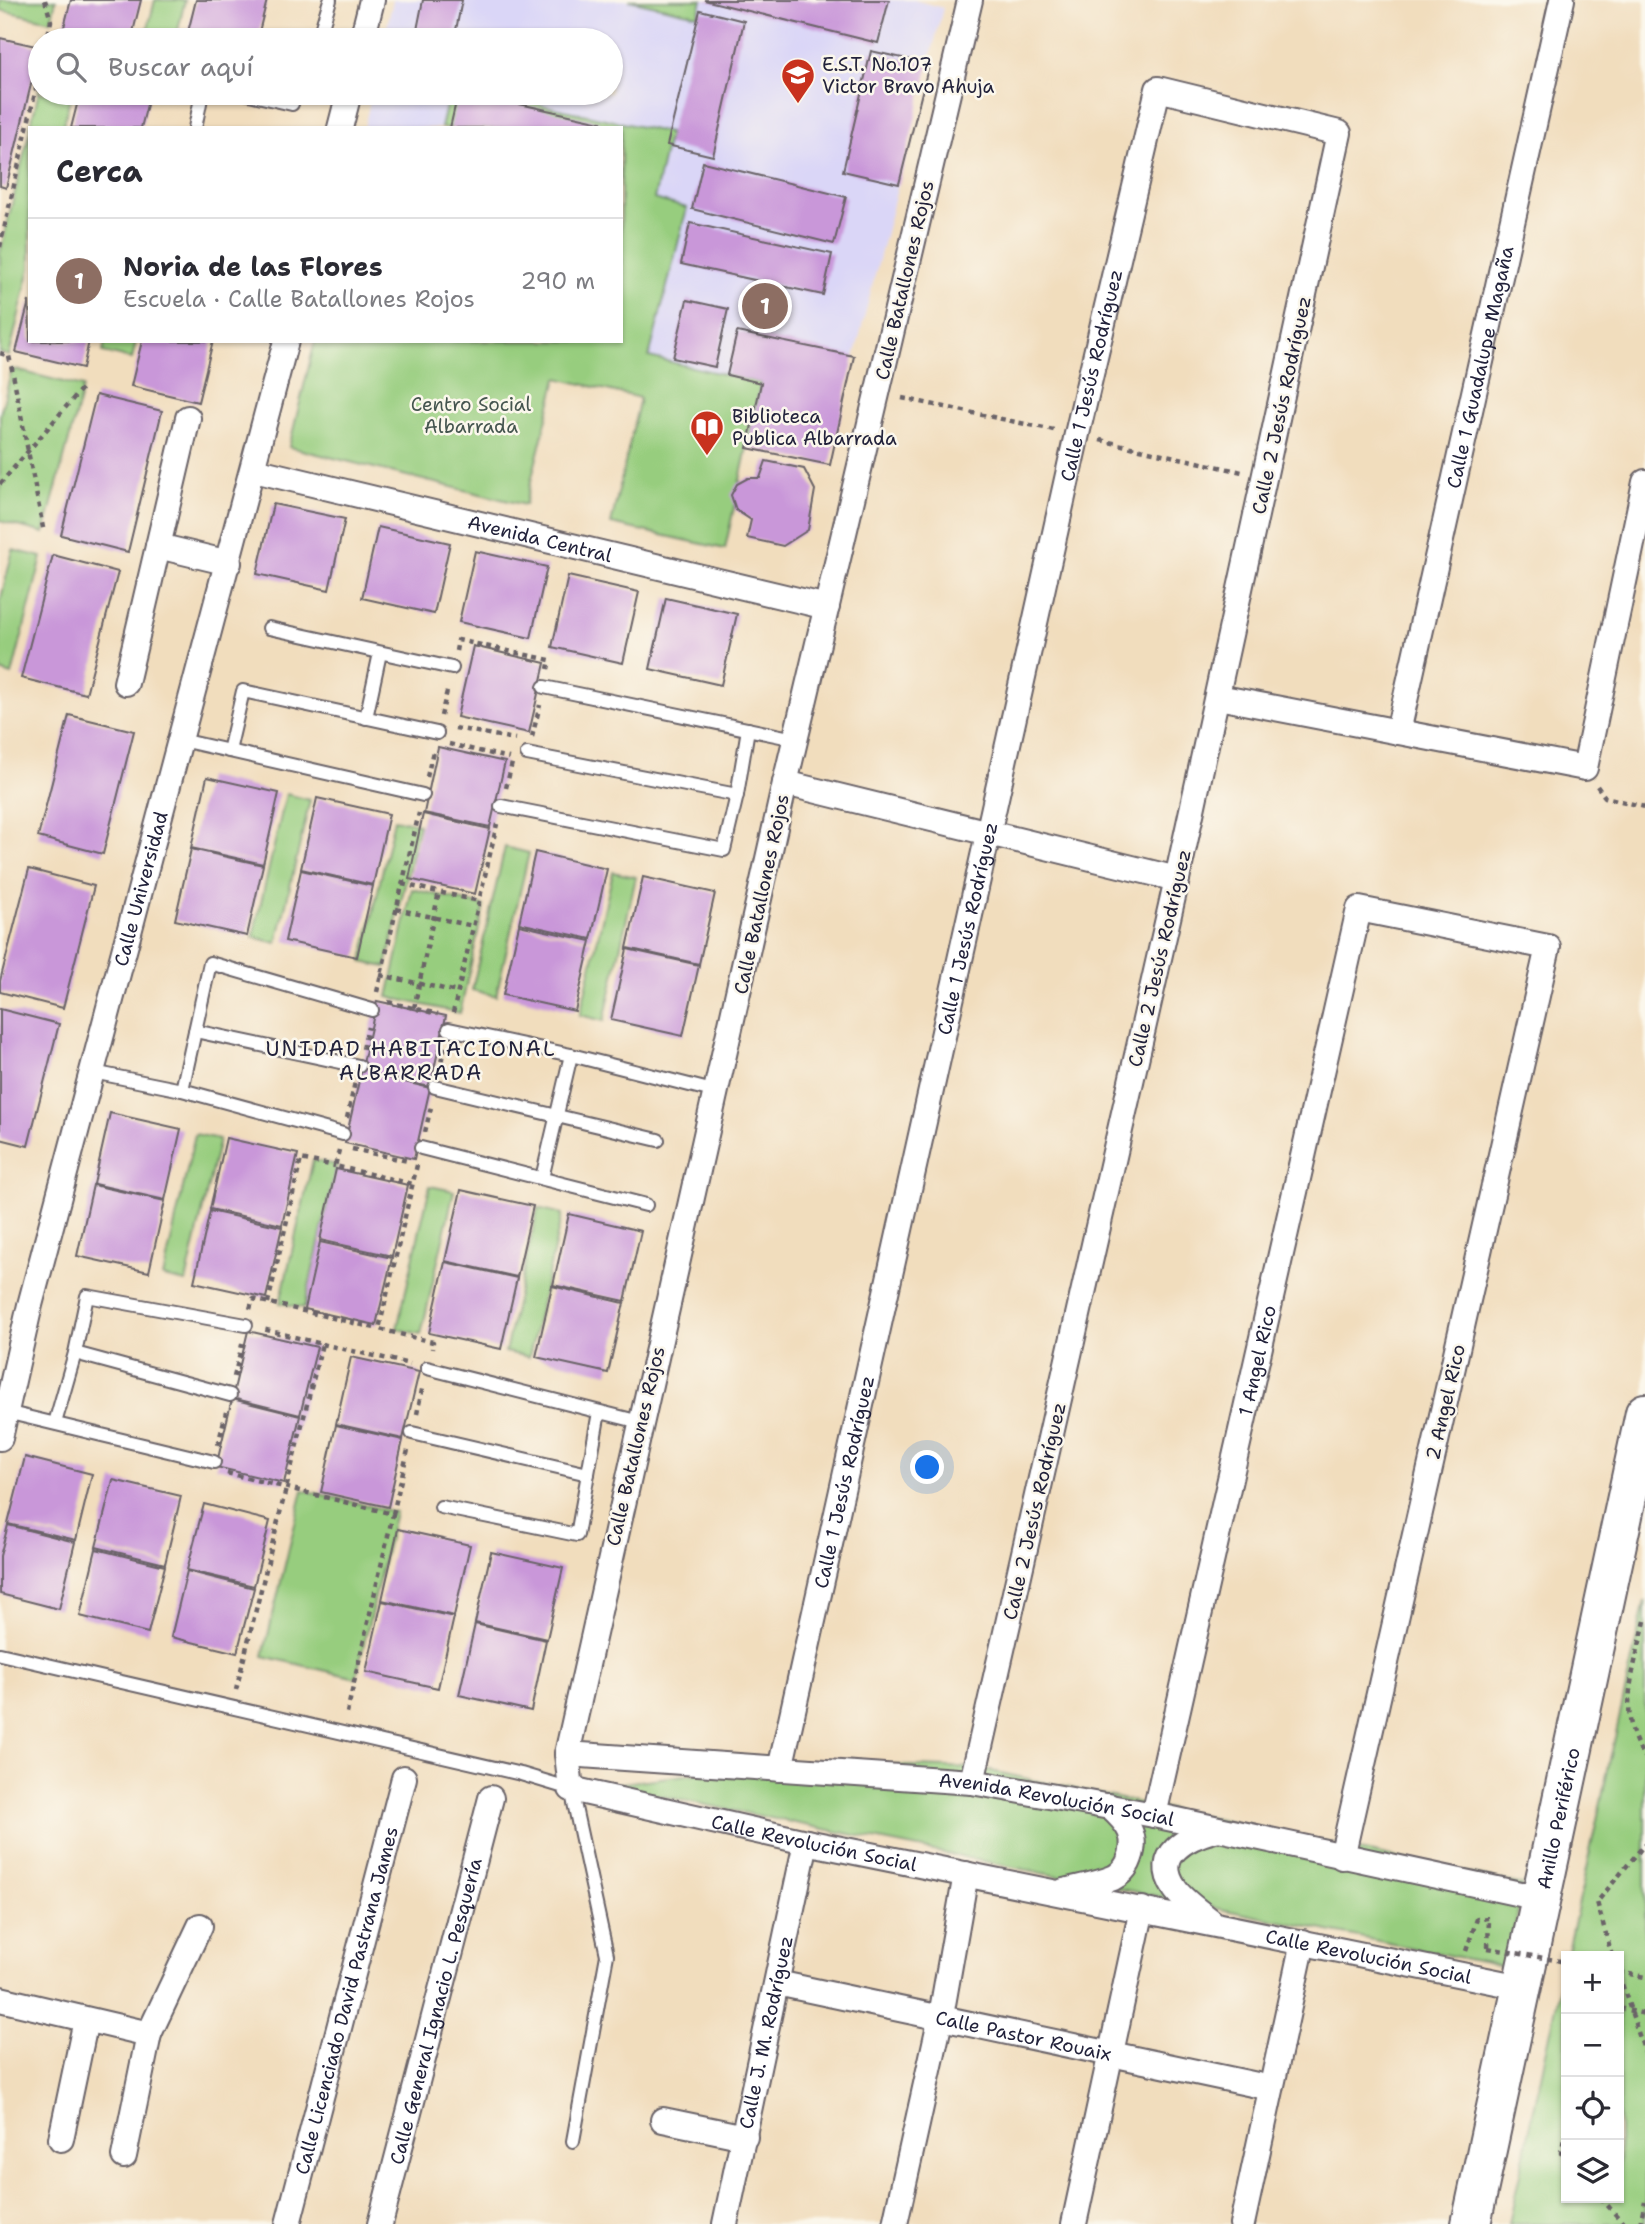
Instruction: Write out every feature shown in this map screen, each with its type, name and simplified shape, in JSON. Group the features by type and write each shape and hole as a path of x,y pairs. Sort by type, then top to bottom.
{"main road":[{"name":"Anillo Periférico","path":"1471,2224 1645,1413"}],"street":[{"path":"365,28 372,0"},
{"name":"Calle Batallones Rojos","path":"571,1789 567,1754 640,1422 718,1092 795,739 970,0"},
{"name":"Calle 1 Guadalupe Magaña","path":"1398,732 1562,0"},
{"name":"Calle 2 Jesús Rodríguez","path":"972,1782 1218,697 1339,133 1158,89"},
{"name":"Calle 1 Jesús Rodríguez","path":"780,1769 991,832 1080,421 1158,89"},
{"path":"341,126 346,105"},
{"name":"Calle Universidad","path":"0,1438 30,1305 254,470 286,343"},
{"path":"125,683 188,418"},
{"name":"Avenida Central","path":"254,470 827,607"},
{"path":"1218,697 1585,768 1645,482"},
{"path":"158,547 229,563"},
{"path":"785,783 1177,879"},
{"name":"2 Angel Rico","path":"1342,1857 1548,947 1359,908"},
{"name":"1 Angel Rico","path":"1154,1815 1359,908"},
{"name":"Avenida Revolución Social","path":"567,1754 972,1782 1154,1815 1539,1898"},
{"name":"Calle Licenciado David Pastrana James","path":"288,2224 404,1778"},
{"name":"Calle Revolución Social","path":"571,1789 806,1842 1521,1987"},
{"name":"Calle General Ignacio L. Pesquería","path":"380,2224 491,1798"},
{"name":"Calle Revolución Social","path":"1057,1893 1115,1878 1126,1868 1134,1850 1133,1834 1125,1820 1109,1806"},
{"name":"Calle Revolución Social","path":"1214,1924 1175,1890 1169,1877 1170,1858 1176,1846 1191,1836 1216,1830"},
{"name":"Calle J. M. Rodríguez","path":"725,2224 806,1842"},
{"path":"895,2224 941,2016 966,1874"},
{"path":"1074,2224 1142,1909"},
{"path":"124,2156 149,2034 200,1926"},
{"path":"1241,2224 1303,1942"},
{"name":"Calle Pastor Rouaix","path":"777,1983 1271,2088"},
{"path":"0,1999 149,2034"},
{"path":"61,2139 86,2020"},
{"path":"663,2120 745,2137"}],"lane":[{"path":"322,28 330,0"},
{"path":"195,126 200,105"},
{"path":"269,628 452,668"},
{"path":"366,718 380,653"},
{"path":"544,687 795,739"},
{"path":"229,751 243,691 366,718 438,729"},
{"path":"502,806 724,850 748,729"},
{"path":"181,740 423,795"},
{"path":"529,748 737,795"},
{"path":"182,1090 210,963 372,1010"},
{"path":"449,1029 571,1055 718,1092"},
{"path":"195,1031 359,1066"},
{"path":"542,1178 571,1055"},
{"path":"93,1072 182,1090 343,1134"},
{"path":"435,1087 658,1140"},
{"path":"421,1148 646,1205"},
{"path":"55,1423 75,1353 87,1296 246,1325"},
{"path":"75,1353 230,1395"},
{"path":"427,1368 640,1422"},
{"path":"6,1412 214,1462"},
{"path":"441,1507 577,1535 599,1412"},
{"path":"412,1433 588,1474"},
{"path":"0,1654 521,1774 571,1789 607,1955 573,2141"}],"path":[{"path":"45,0 51,21 50,28"},
{"path":"0,247 32,105"},
{"path":"0,353 9,356 44,533"},
{"path":"0,485 83,387"},
{"path":"513,759 435,741 375,999 452,1017 513,759 529,748 544,687 550,660 458,640 438,729 529,748"},
{"path":"1585,768 1605,797 1645,807"},
{"path":"402,884 479,901"},
{"path":"414,1008 439,892"},
{"path":"396,909 473,926"},
{"path":"380,975 458,992"},
{"path":"343,1134 372,1010"},
{"path":"379,1329 449,1029"},
{"path":"335,1166 340,1146 418,1163"},
{"path":"268,1303 301,1159 413,1184"},
{"path":"343,1733 433,1342 253,1299 212,1469 393,1514"},
{"path":"246,1325 427,1368"},
{"path":"231,1708 322,1344"},
{"path":"1645,1620 1630,1685 1629,1708 1634,1737 1645,1757"},
{"path":"1611,1951 1597,1902 1645,1844"},
{"path":"1466,1948 1477,1919 1489,1918 1488,1948 1561,1961"},
{"path":"1624,1974 1645,1977"},
{"path":"1624,1988 1645,2053"},
{"path":"1624,2009 1645,2014"},
{"path":"1640,2224 1645,2202"},
{"path":"1605,2203 1624,2224"}],"shaded area":[{"path":"393,0 914,0 943,8 843,401 649,357 687,208 623,192 623,126 364,126 369,105 623,105 623,28 387,28"}],"green space":[{"path":"0,0 56,0 51,21 0,10"},
{"path":"155,0 185,0 179,28 148,28"},
{"path":"629,0 702,0 698,15"},
{"path":"36,105 68,105 63,126 30,126"},
{"name":"Centro Social Albarrada","path":"446,105 542,105 669,133 654,199 687,208 649,357 761,383 725,549 611,524 640,398 557,378 525,505 289,447 315,343 623,343 623,126 441,126"},
{"path":"28,138 28,276 9,356 0,353 0,253"},
{"path":"105,343 136,343 132,359 103,352"},
{"path":"12,369 83,387 44,533 0,521 0,415"},
{"path":"13,550 42,557 12,675 0,671 0,602"},
{"path":"286,794 310,800 277,943 253,937"},
{"path":"394,819 419,824 386,967 362,962"},
{"path":"505,847 529,853 496,996 472,990"},
{"path":"613,872 636,877 604,1021 580,1015"},
{"path":"412,889 484,906 460,1013 388,997"},
{"path":"195,1134 219,1139 186,1282 163,1277"},
{"path":"313,1160 337,1165 304,1308 280,1303"},
{"path":"430,1186 454,1191 421,1334 397,1329"},
{"path":"538,1208 562,1214 529,1357 505,1352"},
{"path":"303,1490 395,1512 356,1678 263,1656"},
{"path":"1645,1601 1645,2224 1509,2224 1561,1984 1561,2203 1624,2203 1624,1951 1568,1951"},
{"path":"785,1762 977,1768 1523,1885 1507,1967 607,1785"}],"building":[{"path":"71,0 141,0 134,28 64,28"},
{"path":"196,0 267,0 260,28 189,28"},
{"path":"423,0 462,0 456,28 417,28"},
{"path":"704,0 889,0 878,43"},
{"path":"700,10 744,21 713,156 667,145"},
{"path":"0,38 28,44 28,97 6,188 0,186"},
{"path":"871,51 929,64 899,184 843,171"},
{"path":"77,105 147,105 142,126 72,126"},
{"path":"455,105 524,105 601,122 600,126 450,126"},
{"path":"703,162 846,197 834,244 692,209"},
{"path":"690,223 832,254 823,295 681,264"},
{"path":"687,300 728,309 715,367 673,358"},
{"path":"28,305 28,343 89,343 83,368 16,352"},
{"path":"737,332 854,356 830,465 747,448 761,383 727,375"},
{"path":"142,343 213,343 198,402 131,386"},
{"path":"96,395 162,411 128,552 61,535"},
{"path":"766,461 804,469 815,490 808,530 783,546 747,538 751,520 736,510 731,495 737,484 748,478 760,478"},
{"path":"273,504 345,519 329,590 257,574"},
{"path":"378,527 450,543 434,614 362,598"},
{"path":"475,551 547,567 531,638 459,622"},
{"path":"53,555 118,572 86,694 21,678"},
{"path":"568,576 639,592 623,663 552,647"},
{"path":"666,598 737,614 721,685 650,669"},
{"path":"473,646 545,663 529,733 457,717"},
{"path":"69,715 134,731 103,854 38,837"},
{"path":"438,747 505,762 490,827 424,813"},
{"path":"207,777 279,793 263,864 191,848"},
{"path":"317,798 389,814 373,885 301,869"},
{"path":"423,814 490,829 475,894 409,879"},
{"path":"191,849 263,865 247,936 175,920"},
{"path":"535,852 607,869 591,939 519,923"},
{"path":"29,869 94,886 63,1008 0,992 0,981"},
{"path":"301,870 373,886 357,957 285,941"},
{"path":"643,877 715,893 699,964 627,948"},
{"path":"519,925 591,941 575,1011 503,995"},
{"path":"627,949 699,965 683,1036 611,1020"},
{"path":"377,1001 446,1016 430,1087 372,1074 430,1088 414,1159 345,1143"},
{"path":"0,1009 59,1024 28,1146 0,1139"},
{"path":"110,1113 181,1129 165,1200 94,1184"},
{"path":"226,1138 298,1154 282,1225 210,1209"},
{"path":"336,1169 408,1185 392,1256 320,1240"},
{"path":"93,1185 165,1201 149,1272 77,1256"},
{"path":"461,1190 533,1206 517,1277 445,1261"},
{"path":"210,1211 282,1227 266,1298 194,1282"},
{"path":"569,1214 641,1231 625,1301 553,1285"},
{"path":"320,1242 392,1258 376,1325 305,1309"},
{"path":"445,1262 517,1278 501,1349 429,1333"},
{"path":"552,1286 624,1303 608,1373 536,1357"},
{"path":"248,1331 317,1347 300,1415 232,1398"},
{"path":"351,1357 419,1372 403,1439 336,1424"},
{"path":"232,1399 300,1416 284,1483 216,1467"},
{"path":"336,1425 403,1440 388,1507 321,1492"},
{"path":"25,1457 92,1474 76,1540 8,1524"},
{"path":"113,1480 181,1496 165,1564 96,1547"},
{"path":"204,1504 270,1521 254,1586 187,1570"},
{"path":"8,1525 75,1542 59,1609 0,1594 0,1556"},
{"path":"398,1529 470,1545 454,1616 382,1600"},
{"path":"96,1549 165,1566 148,1633 80,1616"},
{"path":"491,1552 563,1568 547,1639 475,1623"},
{"path":"187,1571 254,1588 237,1653 171,1637"},
{"path":"382,1601 454,1617 438,1688 366,1672"},
{"path":"475,1624 546,1640 531,1711 459,1695"}],"place":[{"name":"E.S.T. No.107 Victor Bravo Ahuja","path":"798,105"},
{"name":"Noria de las Flores","path":"765,306"},
{"name":"Biblioteca Publica Albarrada","path":"707,457"}],"district":[{"name":"UNIDAD HABITACIONAL ALBARRADA","path":"411,1061"}]}
